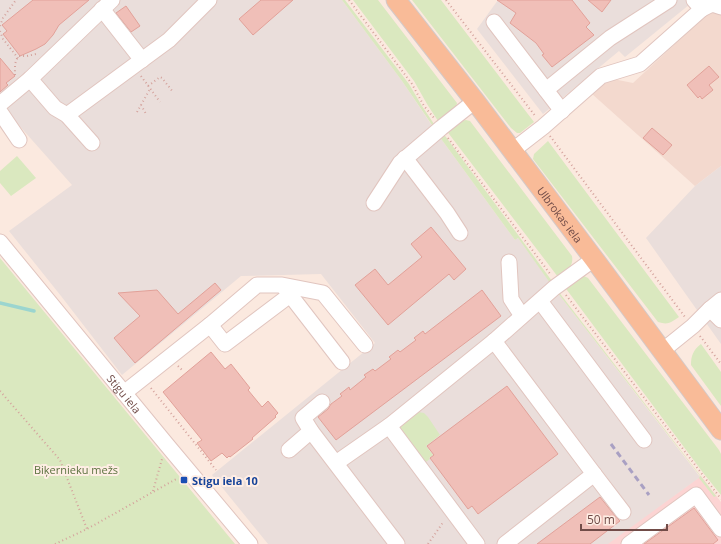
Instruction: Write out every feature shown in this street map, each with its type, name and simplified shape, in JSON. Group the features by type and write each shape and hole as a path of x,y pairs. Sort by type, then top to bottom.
{"main road":[{"name":"Ulbrokas iela","path":"396,0 475,101 721,430"}],"street":[{"path":"67,115 169,40 210,0"},
{"path":"546,90 610,38 669,0"},
{"path":"0,104 30,79 107,4 137,63"},
{"path":"512,151 544,127 601,76 640,64 698,5 712,4 721,7"},
{"path":"494,22 562,111"},
{"path":"30,79 55,108 67,115 92,142"},
{"path":"374,203 400,163 475,101"},
{"path":"0,112 19,140"},
{"path":"405,158 447,213 460,233"},
{"name":"Stigu iela","path":"0,242 250,544"},
{"path":"336,463 389,426 494,341 558,285 594,259"},
{"path":"509,262 511,299 522,316"},
{"path":"124,393 210,325 257,285 323,294 365,345"},
{"path":"210,325 225,344 286,290"},
{"path":"286,290 342,362"},
{"path":"540,301 644,440"},
{"path":"662,351 716,305 721,320"},
{"path":"494,341 623,512"},
{"path":"322,402 303,418 397,544"},
{"path":"389,426 457,511 478,544"},
{"path":"289,450 312,431"},
{"path":"505,544 594,474"},
{"path":"629,544 696,495 721,529"}],"path":[{"path":"0,26 3,18 16,0"},
{"path":"349,0 412,84 424,106 721,499"},
{"path":"446,0 544,127 721,364"},
{"path":"0,31 3,39 18,58"},
{"path":"137,63 148,86 160,102"},
{"path":"148,86 160,77 173,92"},
{"path":"137,112 150,89"},
{"path":"141,105 146,114"},
{"path":"177,366 182,371"},
{"path":"139,381 150,388 216,470"},
{"path":"0,391 60,460 87,529"},
{"path":"152,492 167,445"},
{"path":"55,544 87,529 190,472"},
{"path":"428,544 457,511"}],"shaded area":[{"path":"0,0 342,0 402,81 439,136 515,240 518,238 554,288 700,477 608,544 268,544 212,475 375,343 321,274 241,276 122,375 9,231 72,185 0,104"},
{"path":"498,0 695,0 625,57 619,51 543,114 477,29"},
{"path":"712,10 721,12 721,166 695,186 591,93 608,78 633,83"},
{"path":"721,166 721,344 646,238 695,186"},
{"path":"701,476 721,502 721,544 607,544"}],"green space":[{"path":"342,0 345,0 409,84 436,127 434,128 402,81"},
{"path":"353,0 378,0 457,103 456,108 440,124 414,81"},
{"path":"412,0 441,0 534,122 520,133 517,133 511,128"},
{"path":"460,121 470,121 572,256 571,266 558,277 446,130"},
{"path":"443,133 552,281 550,283 518,238 515,240 439,136"},
{"path":"548,141 679,317 669,323 658,322 533,159 534,154"},
{"path":"17,156 36,178 11,196 0,183 0,171"},
{"name":"Biķernieku mežs","path":"0,258 235,544 0,544"},
{"path":"584,276 588,278 719,450 721,454 721,495 564,286 578,277"},
{"path":"558,291 716,496 714,497 699,478 700,476 557,292"},
{"path":"701,344 721,372 721,406 691,365 693,353"},
{"path":"418,412 424,413 428,417 440,435 426,446 433,455 423,464 400,431 400,424"}],"building":[{"path":"33,0 89,0 59,25 45,44 20,56 3,34 7,31 2,25"},
{"path":"261,0 293,0 253,35 239,19"},
{"path":"497,0 572,0 590,23 586,27 594,35 552,67 542,55 544,54 536,43 510,23 516,13"},
{"path":"588,0 611,0 602,12"},
{"path":"126,6 140,26 131,32 116,13"},
{"path":"0,58 15,76 6,83 8,85 0,92"},
{"path":"709,66 719,77 709,85 713,90 702,99 700,96 698,98 687,85"},
{"path":"652,128 672,145 663,155 643,138"},
{"path":"431,227 466,269 454,280 449,274 388,325 355,285 375,269 388,285 422,257 411,244"},
{"path":"215,283 221,290 135,363 114,338 140,316 118,293 157,290 178,314"},
{"path":"482,290 501,316 336,440 318,417 328,409 331,404 342,396 340,394 349,387 350,390 366,377 364,375 373,369 375,371 391,359 389,357 398,350 400,352 416,340 414,338 423,331 425,334"},
{"path":"211,352 225,369 231,364 250,388 248,390 262,407 268,401 278,413 275,416 276,417 252,438 253,439 230,457 229,456 227,458 222,453 211,461 197,443 202,440 163,392"},
{"path":"507,386 558,454 478,514 472,506 468,509 430,458 434,455 427,446"},
{"path":"600,497 620,521 590,544 537,544"},
{"path":"694,508 718,540 713,544 644,544"}],"waterway":[{"path":"0,303 34,311"}],"railway":[{"path":"611,444 649,495"}],"place":[{"name":"Stigu iela 10","path":"184,480"}]}
